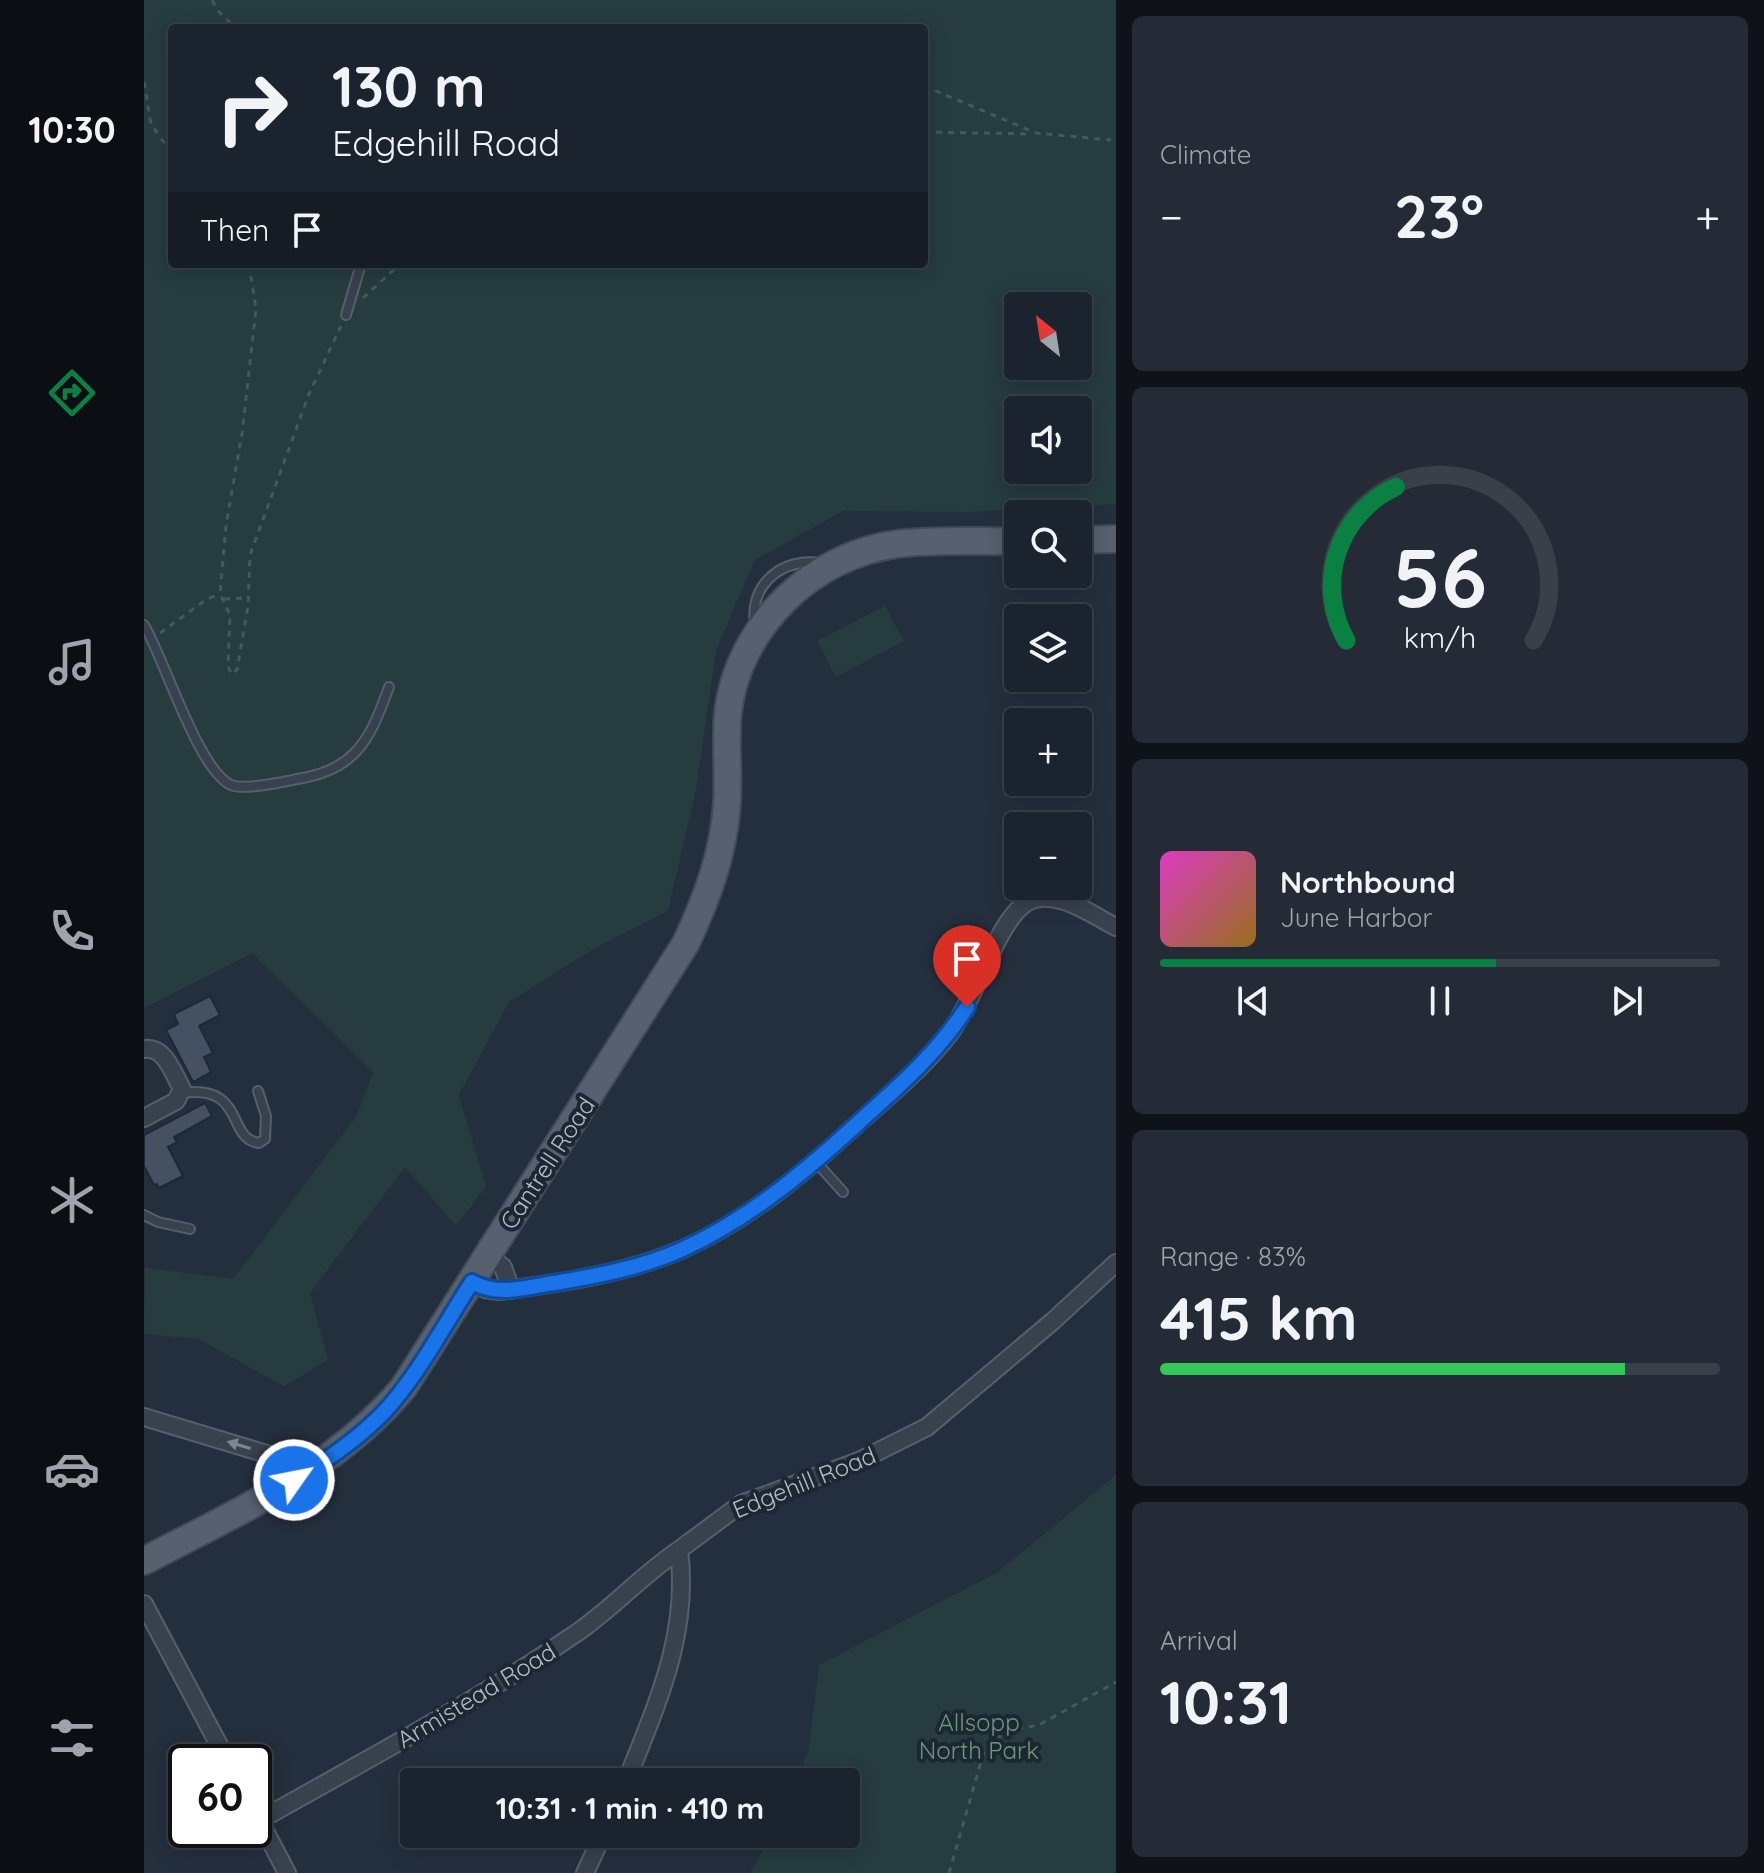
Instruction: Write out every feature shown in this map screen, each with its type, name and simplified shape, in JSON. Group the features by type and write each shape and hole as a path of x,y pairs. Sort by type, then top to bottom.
{"main road":[{"path":"1092,540 1116,539"},
{"name":"Cantrell Road","path":"144,1561 313,1468 362,1432 404,1387 666,976 703,907 722,842 727,805 728,711 737,677 757,633 793,591 829,566 854,555 895,544 1004,541"}],"street":[{"path":"472,1282 492,1291 511,1290 583,1278 681,1250 770,1197 816,1162 932,1055 967,1007 1005,928 1020,907 1037,898 1057,899 1116,927"},
{"path":"144,1049 152,1048 162,1053 182,1093 176,1101 144,1118"},
{"path":"488,1255 503,1267 511,1290"},
{"name":"Edgehill Road","path":"679,1550 741,1504 859,1461 927,1427 1053,1321 1116,1263"},
{"path":"144,1417 313,1468"},
{"path":"632,1768 660,1697 677,1637 683,1596 679,1550"},
{"name":"Armistead Road","path":"272,1807 469,1702 578,1632 653,1567 679,1550"},
{"path":"144,1604 218,1744"},
{"path":"272,1844 287,1873"},
{"path":"585,1873 597,1848"}],"lane":[{"path":"346,315 360,268"},
{"path":"144,625 212,766 231,785 250,788 337,768 361,748 389,687"},
{"path":"182,1093 202,1091 215,1094 229,1107 247,1138 259,1143 265,1139 267,1130 258,1091"},
{"path":"816,1162 843,1192"},
{"path":"144,1215 158,1222 190,1229"}],"path":[{"path":"212,0 232,24"},
{"path":"144,82 151,124 168,148"},
{"path":"928,88 1036,133"},
{"path":"928,132 1036,133 1111,140"},
{"path":"250,268 256,309 242,434 226,525 220,594 230,615 228,670 233,674 240,658 249,598 249,563 256,537 309,394 346,315 396,268"},
{"path":"152,639 207,599 220,594"},
{"path":"224,599 249,598"},
{"path":"949,1873 985,1748 1007,1731 1039,1725 1116,1682"}],"green space":[{"path":"144,0 1116,0 1116,504 1092,505 1092,500 1004,500 1004,510 843,511 755,560 716,650 696,789 668,911 595,948 509,1002 459,1095 486,1187 456,1226 405,1167 310,1293 328,1360 284,1386 198,1339 144,1334 145,1268 233,1279 356,1117 373,1072 252,953 144,1008"},
{"path":"885,606 904,641 836,677 817,641"},
{"name":"Allsopp North Park","path":"1116,1475 1116,1873 750,1873 764,1848 860,1848 860,1768 802,1768 809,1749 819,1665 998,1572"}],"building":[{"path":"210,996 220,1015 199,1026 213,1053 204,1057 211,1072 193,1082 166,1030 178,1024 174,1014"},
{"path":"205,1103 212,1116 174,1137 177,1142 168,1147 183,1176 159,1188 157,1184 154,1185 144,1166 144,1135"}],"route":[{"path":"294,1480 362,1432 384,1411 404,1387 472,1282 485,1289 499,1291 583,1278 654,1260 707,1237 770,1197 816,1162 932,1055 967,1007"}]}
